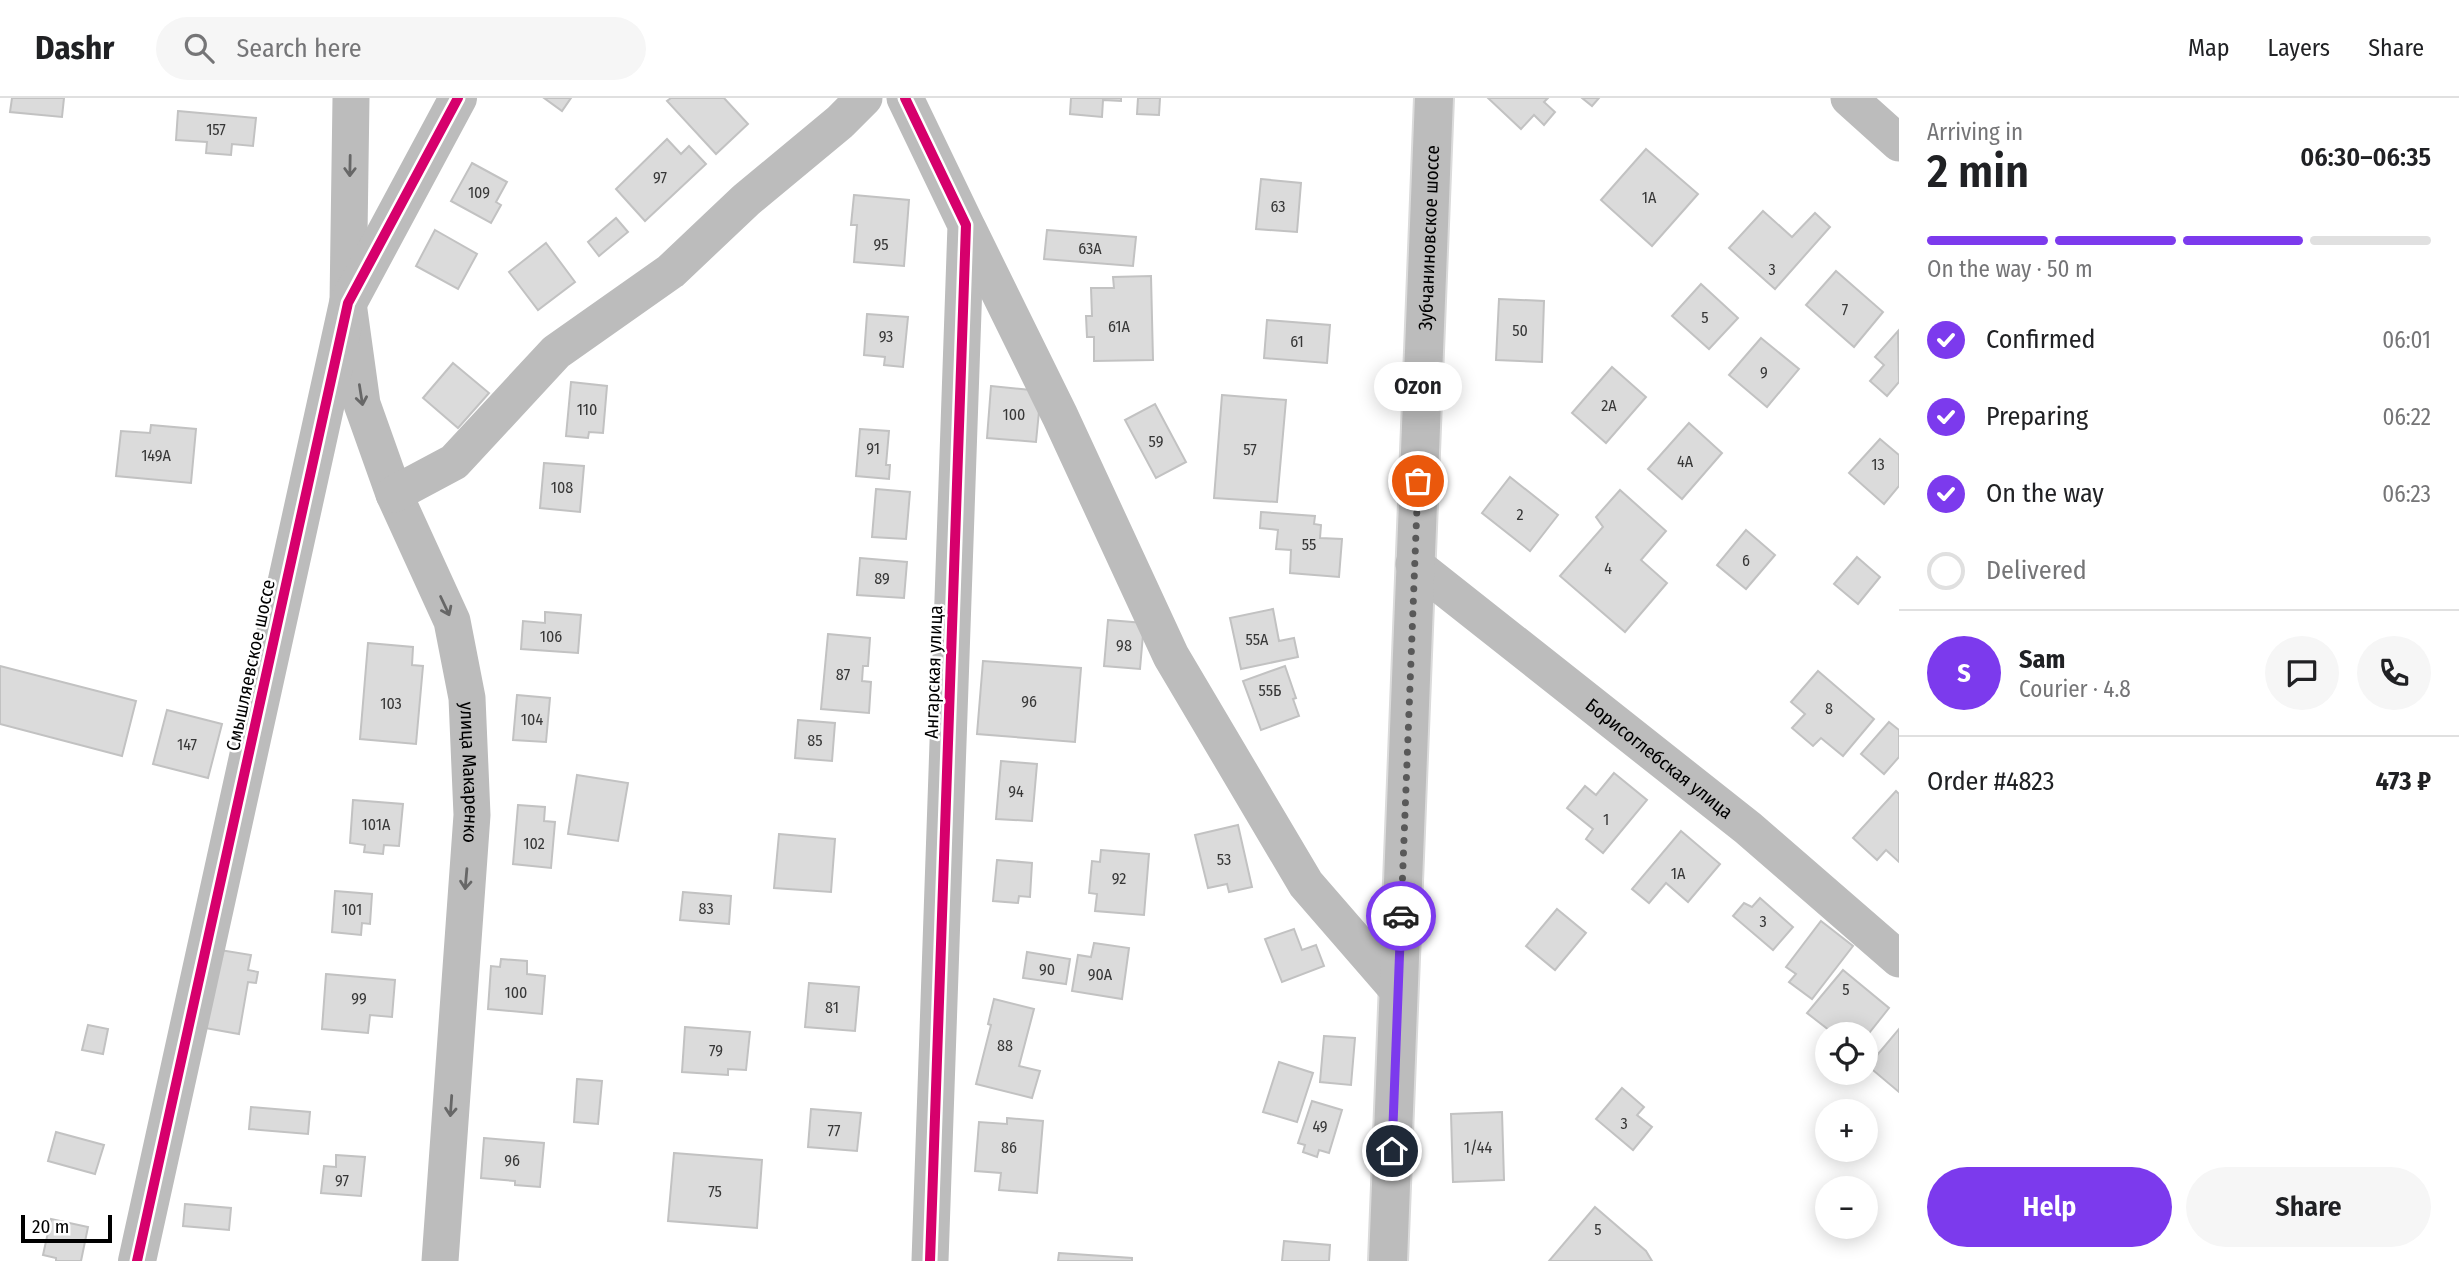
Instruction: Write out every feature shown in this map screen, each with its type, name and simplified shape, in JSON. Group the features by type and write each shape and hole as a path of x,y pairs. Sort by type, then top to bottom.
{"street":[{"name":"улица Макаренко","path":"351,98 348,303 362,404 394,494 452,621 467,698 471,816 440,1261"},
{"name":"Смышляевское шоссе","path":"137,1261 348,303 458,98"},
{"path":"394,494 454,462 556,352 671,271 746,200 840,122 864,98"},
{"name":"Ангарская улица","path":"905,98 966,225 930,1261"},
{"name":"Зубчаниновское шоссе","path":"1389,1260 1434,98"},
{"path":"1849,98 1899,143"},
{"path":"966,225 1060,416 1171,656 1306,884 1398,990"},
{"name":"Борисоглебская улица","path":"1414,564 1748,828 1899,959"}],"building":[{"path":"12,98 64,98 62,117 10,112"},
{"path":"544,98 571,98 562,111"},
{"path":"671,98 724,98 748,124 716,154 667,101"},
{"path":"1071,98 1121,98 1121,101 1103,100 1102,117 1070,114"},
{"path":"1138,98 1160,98 1159,115 1137,114"},
{"path":"1488,98 1548,98 1544,102 1555,112 1544,125 1534,115 1521,129"},
{"path":"1582,98 1599,98 1592,106"},
{"path":"178,111 256,118 253,146 232,144 231,155 206,153 207,142 176,140"},
{"path":"667,139 681,154 689,146 706,164 645,221 616,189"},
{"path":"1646,149 1698,194 1652,246 1601,200"},
{"path":"472,163 507,182 496,202 501,205 491,223 451,201"},
{"path":"1261,179 1301,183 1297,232 1256,229"},
{"path":"854,195 909,200 904,266 854,262 857,225 851,225"},
{"path":"1763,211 1792,237 1815,213 1830,227 1775,289 1729,248"},
{"path":"616,218 628,232 599,256 588,242"},
{"path":"435,230 477,254 458,289 416,266"},
{"path":"1047,230 1136,237 1133,266 1044,259"},
{"path":"546,243 575,282 538,310 509,272"},
{"path":"1836,271 1883,312 1854,347 1806,305"},
{"path":"1151,276 1153,360 1094,361 1094,337 1087,337 1086,316 1092,316 1091,288 1114,288 1113,277"},
{"path":"1701,284 1738,318 1709,349 1672,316"},
{"path":"1499,299 1544,301 1542,362 1496,360"},
{"path":"867,314 908,317 903,367 884,365 885,357 864,355"},
{"path":"1267,320 1330,325 1327,363 1264,358"},
{"path":"1898,331 1899,382 1887,396 1870,381 1884,365 1875,357"},
{"path":"1761,338 1799,369 1767,407 1729,375"},
{"path":"453,363 489,393 458,428 423,398"},
{"path":"1612,367 1646,397 1606,443 1572,413"},
{"path":"571,382 607,386 603,433 589,432 588,438 566,436"},
{"path":"991,386 1041,391 1036,442 987,438"},
{"path":"1222,395 1286,400 1277,502 1214,498"},
{"path":"1155,404 1186,462 1156,478 1125,420"},
{"path":"1689,423 1722,453 1682,499 1648,469"},
{"path":"151,425 196,429 191,483 116,476 121,431 150,433"},
{"path":"860,429 889,431 886,465 890,465 889,479 856,476"},
{"path":"1880,439 1899,455 1899,486 1884,504 1849,473"},
{"path":"544,463 584,466 580,512 540,508"},
{"path":"1510,477 1558,515 1530,551 1482,513"},
{"path":"876,489 910,492 906,539 872,537"},
{"path":"1620,490 1666,531 1641,560 1667,583 1625,632 1560,576 1603,527 1596,517"},
{"path":"1261,512 1315,516 1314,524 1321,525 1320,538 1342,539 1339,577 1290,573 1291,550 1276,549 1278,530 1260,528"},
{"path":"1746,530 1775,555 1746,589 1717,565"},
{"path":"1857,557 1880,577 1858,604 1834,584"},
{"path":"860,558 907,562 904,598 857,595"},
{"path":"1273,609 1279,641 1294,638 1298,657 1241,669 1230,618"},
{"path":"545,612 581,615 578,653 521,649 523,621 545,623"},
{"path":"1108,620 1144,623 1140,669 1104,666"},
{"path":"828,634 870,638 868,666 863,666 862,681 871,682 869,713 821,709"},
{"path":"368,643 413,647 412,665 423,666 416,744 360,739"},
{"path":"983,661 1081,668 1075,742 977,734"},
{"path":"0,666 136,701 122,756 0,724"},
{"path":"1285,666 1299,716 1261,730 1243,681"},
{"path":"1818,671 1874,719 1843,756 1821,738 1813,746 1792,728 1805,714 1791,702"},
{"path":"517,695 550,698 546,742 513,740"},
{"path":"167,710 222,724 208,778 153,764"},
{"path":"798,720 835,723 832,761 795,758"},
{"path":"1889,722 1899,730 1899,757 1884,774 1861,754"},
{"path":"1001,761 1037,764 1032,821 996,819"},
{"path":"1614,773 1647,800 1603,853 1586,839 1593,829 1567,808 1585,786 1596,795"},
{"path":"577,775 628,783 618,841 568,834"},
{"path":"1896,791 1899,794 1899,862 1886,850 1877,860 1853,838"},
{"path":"353,800 403,804 399,846 384,845 383,854 364,852 365,845 350,843"},
{"path":"518,805 545,807 544,821 555,822 551,868 513,864"},
{"path":"1238,825 1252,887 1229,892 1227,884 1208,888 1195,835"},
{"path":"1681,831 1720,864 1688,902 1666,883 1649,903 1632,889"},
{"path":"779,834 835,839 831,892 774,888"},
{"path":"1101,850 1149,854 1144,915 1095,911 1097,894 1089,893 1092,861 1100,862"},
{"path":"997,860 1032,863 1030,897 1019,896 1018,903 993,901"},
{"path":"335,891 372,894 370,924 362,923 361,935 332,932"},
{"path":"683,892 731,896 729,924 680,920"},
{"path":"1760,898 1793,927 1773,950 1733,916 1744,903 1752,907"},
{"path":"1557,909 1586,933 1555,970 1526,946"},
{"path":"1821,921 1853,946 1812,999 1789,982 1796,974 1786,967"},
{"path":"1294,929 1302,950 1316,945 1324,966 1282,982 1265,939"},
{"path":"1094,943 1129,948 1122,999 1072,991 1078,955 1091,957"},
{"path":"220,950 251,955 248,970 258,972 256,983 248,982 239,1034 205,1028"},
{"path":"1027,952 1070,959 1066,984 1023,978"},
{"path":"501,959 527,961 527,974 545,976 542,1014 488,1009 491,966 500,967"},
{"path":"1843,970 1889,1008 1878,1022 1819,1022 1807,1013"},
{"path":"326,974 395,980 392,1017 370,1015 368,1033 322,1029"},
{"path":"809,983 859,987 855,1031 805,1027"},
{"path":"994,999 1034,1009 1019,1066 1040,1071 1032,1098 976,1084 991,1025 988,1024"},
{"path":"88,1025 108,1029 103,1054 82,1050"},
{"path":"685,1027 750,1032 746,1070 728,1069 728,1075 682,1072"},
{"path":"1899,1029 1899,1092 1878,1074 1878,1054"},
{"path":"1324,1036 1355,1038 1351,1085 1320,1082"},
{"path":"1279,1062 1313,1073 1297,1122 1263,1112"},
{"path":"577,1079 602,1081 598,1124 574,1122"},
{"path":"1622,1088 1644,1107 1637,1115 1652,1127 1633,1150 1596,1119"},
{"path":"1312,1101 1342,1110 1329,1153 1319,1150 1317,1157 1303,1152 1305,1145 1298,1143"},
{"path":"251,1107 310,1112 308,1134 249,1129"},
{"path":"811,1109 861,1113 857,1151 808,1147"},
{"path":"1502,1112 1504,1180 1453,1182 1451,1114"},
{"path":"1007,1118 1043,1121 1037,1193 999,1190 1001,1173 975,1171 979,1122 1007,1124"},
{"path":"56,1132 104,1145 95,1174 48,1161"},
{"path":"484,1138 544,1143 540,1187 515,1185 515,1181 481,1178"},
{"path":"674,1153 762,1160 757,1228 668,1221"},
{"path":"336,1155 365,1157 361,1196 321,1193 324,1166 336,1167"},
{"path":"185,1204 231,1208 229,1230 183,1226"},
{"path":"1595,1207 1646,1251 1652,1261 1549,1261"},
{"path":"51,1219 88,1227 81,1261 56,1261 56,1258 43,1255"},
{"path":"1284,1241 1330,1245 1329,1261 1282,1261"},
{"path":"1059,1253 1132,1258 1132,1261 1058,1261"}],"cycle path":[{"path":"137,1261 348,303 458,98"},
{"path":"905,98 966,225 930,1261"}],"way so far":[{"path":"1401,916 1418,481"}],"place":[{"name":"Ozon","path":"1418,481"}],"route":[{"path":"1392,1151 1401,916"}]}
